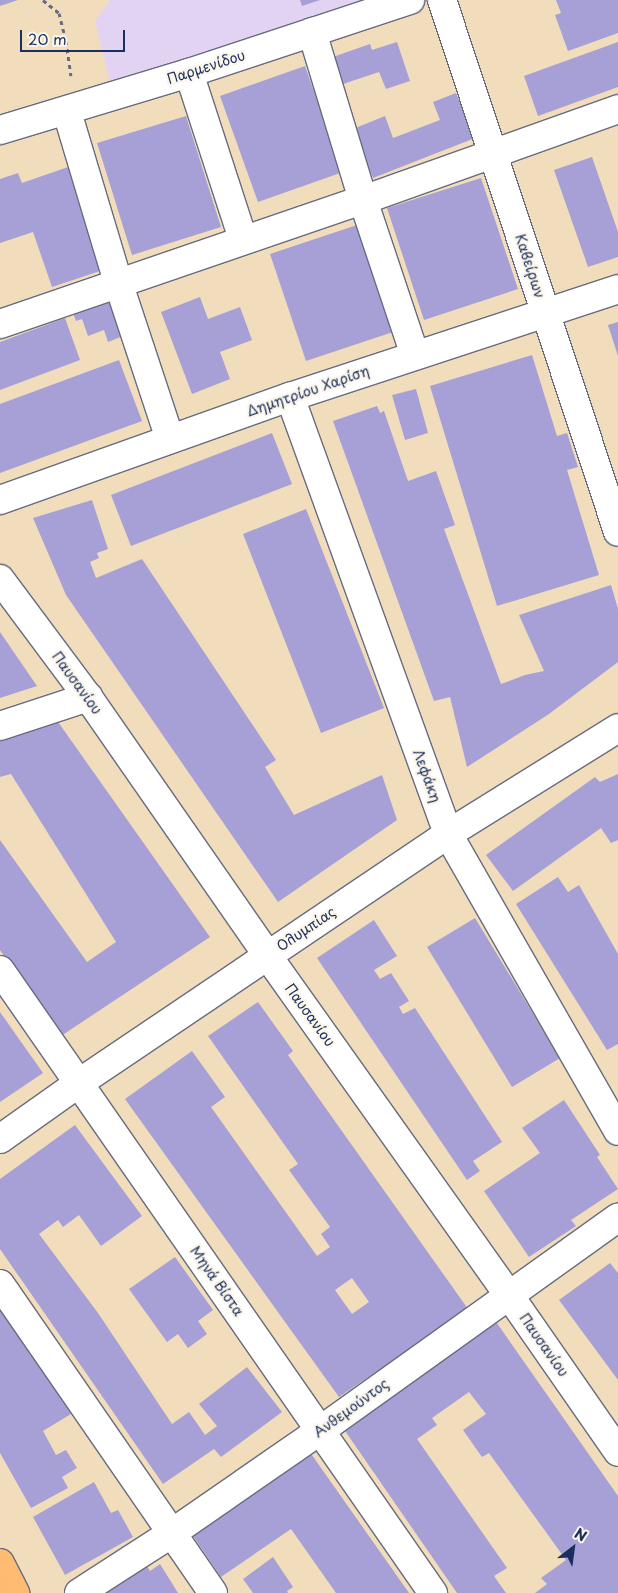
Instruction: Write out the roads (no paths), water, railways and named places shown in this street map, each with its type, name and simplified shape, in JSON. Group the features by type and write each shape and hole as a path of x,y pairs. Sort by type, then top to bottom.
{"main road":[{"path":"0,1563 15,1593"}],"street":[{"name":"Παρμενίδου","path":"0,130 72,110 189,73 410,0"},
{"name":"Καβείρων","path":"442,0 618,532"},
{"path":"312,32 363,200 415,355"},
{"path":"189,73 243,240"},
{"path":"0,324 118,282 363,200 618,108"},
{"path":"72,110 118,282 170,439"},
{"name":"Δημητρίου Χαρίση","path":"0,500 290,397 618,289"},
{"name":"Λεφάκη","path":"290,397 448,834 618,1131"},
{"name":"Παυσανίου","path":"0,579 88,697 267,955 509,1294 618,1452"},
{"path":"0,726 88,697"},
{"name":"Ολυμπίας","path":"0,1139 267,955 448,834 618,728"},
{"name":"Μηνά Βίστα","path":"0,970 433,1593"},
{"name":"Ανθεμούντος","path":"79,1593 172,1533 321,1430 618,1217"},
{"path":"0,1284 213,1593"}]}
